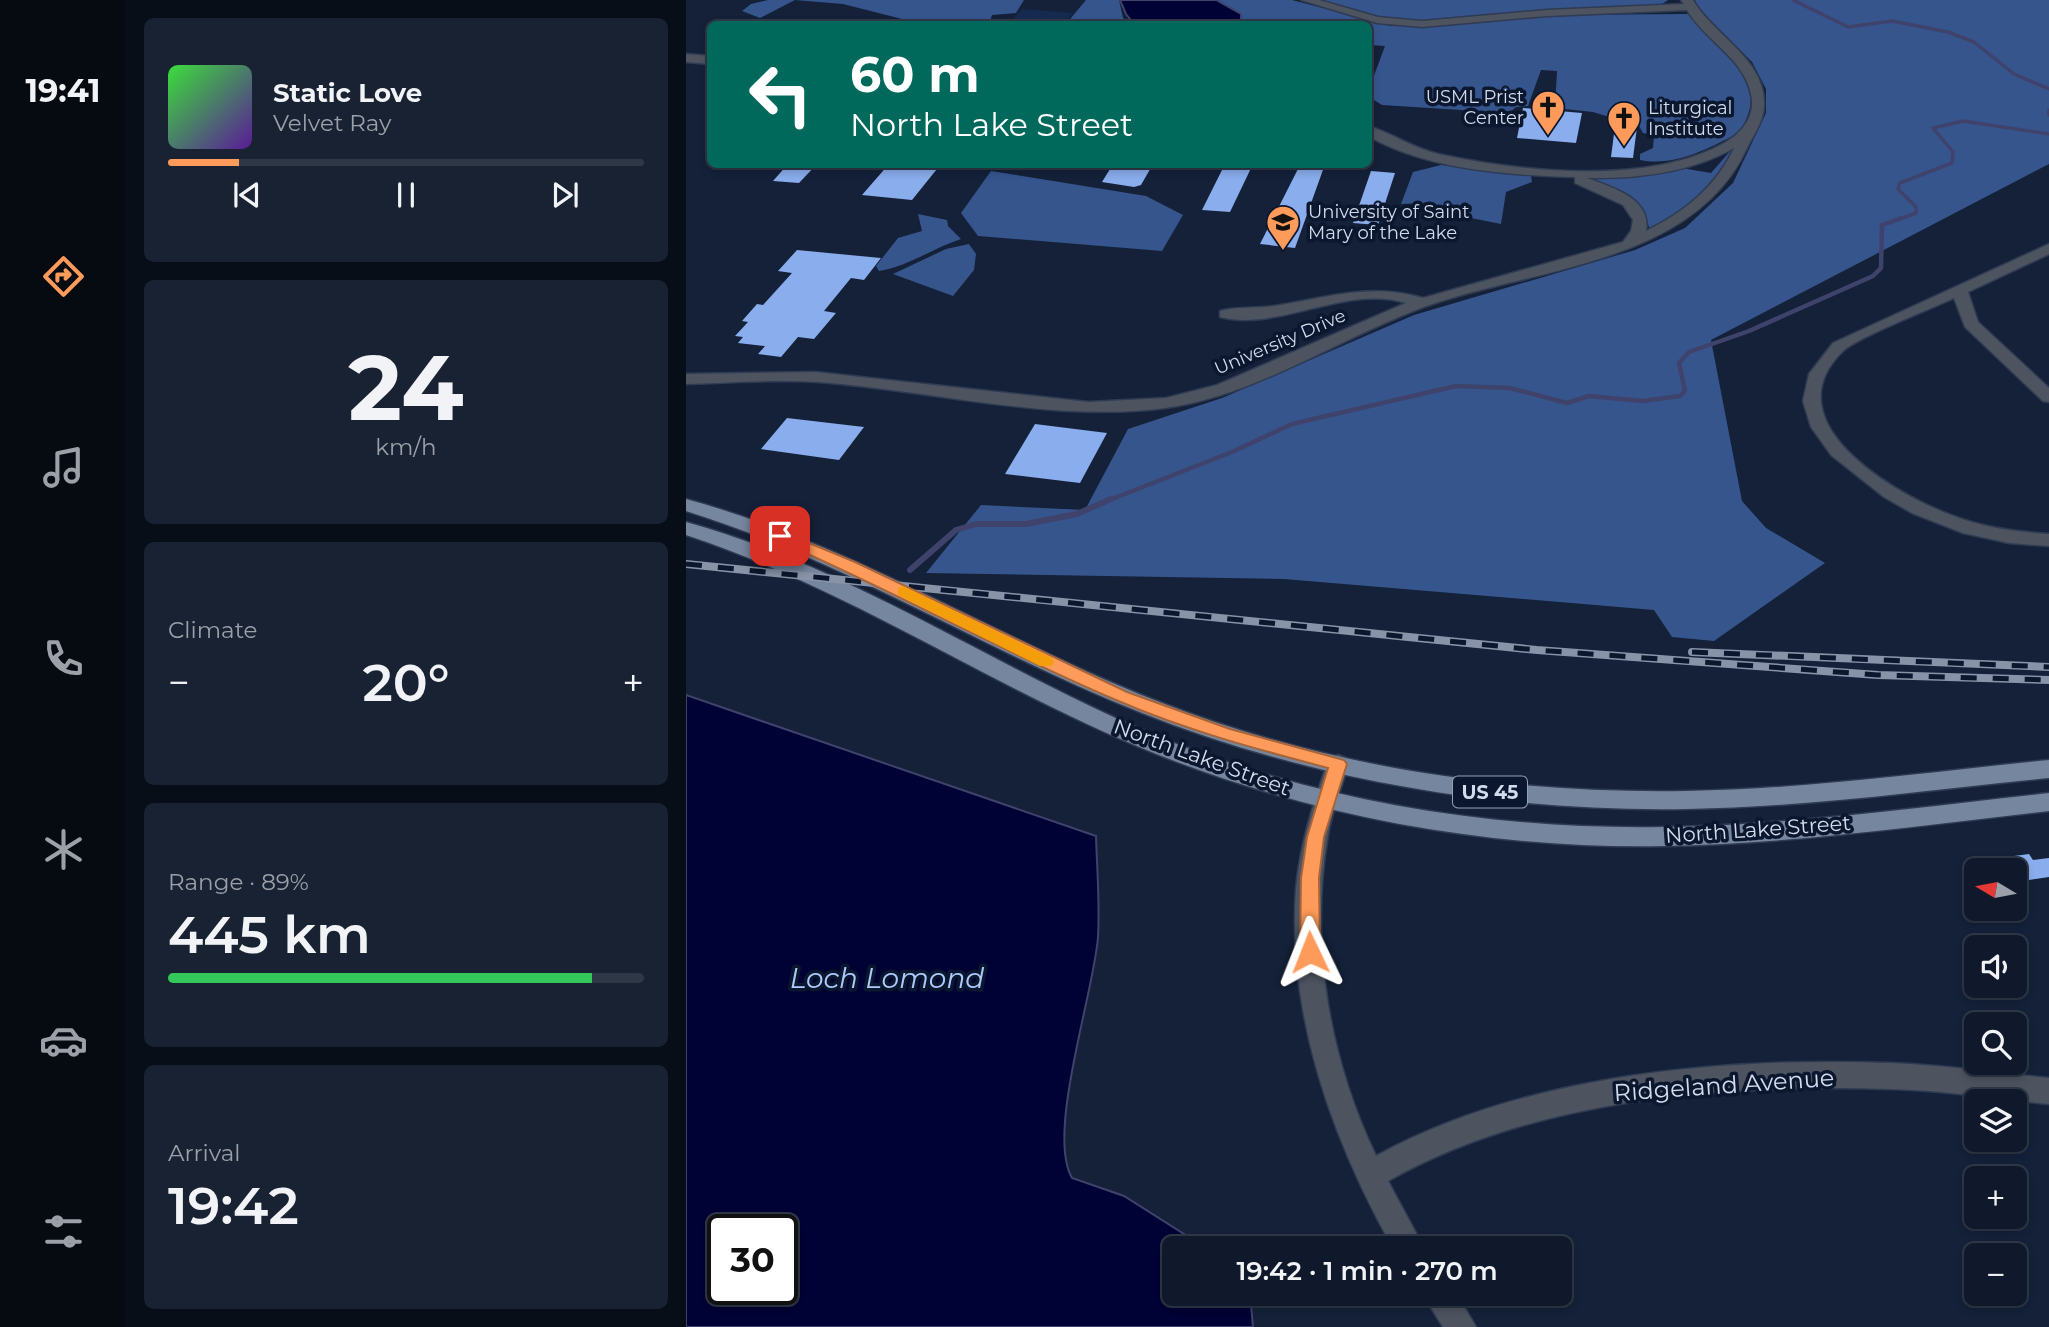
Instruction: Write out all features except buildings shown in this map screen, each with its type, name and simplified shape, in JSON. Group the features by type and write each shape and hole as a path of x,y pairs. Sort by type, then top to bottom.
{"main road":[{"name":"North Lake Street","path":"686,505 761,528 821,552 1088,682 1150,708 1228,735 1338,764 1477,790 1644,800 1725,798 2049,769"},
{"name":"North Lake Street","path":"686,528 755,551 853,593 1075,708 1166,749 1326,800 1415,819 1510,831 1653,836 1736,834 2049,802"}],"street":[{"path":"1307,0 1377,20 1411,23 1688,4"},
{"name":"University Drive","path":"686,379 815,377 1063,405 1136,407 1223,389 1422,303 1628,245 1685,215 1712,193 1731,169 1758,111 1758,96 1752,75 1735,53 1688,4"},
{"path":"686,58 707,60"},
{"path":"1372,132 1404,149 1446,161 1568,175 1625,174 1667,168 1712,154 1747,135"},
{"path":"1568,175 1625,198 1632,204 1640,216 1640,230 1628,245"},
{"path":"2049,248 1861,333 1839,346 1818,367 1811,387 1812,404 1818,423 1830,442 1866,479 1902,501 1947,521 1984,531 2049,540"},
{"path":"1959,289 1971,324 2049,397"},
{"path":"1226,314 1253,313 1380,291 1402,294 1422,303"},
{"path":"1338,764 1315,837 1310,878 1308,929 1313,996 1330,1076 1371,1175 1403,1236"},
{"name":"Ridgeland Avenue","path":"1371,1175 1426,1144 1516,1115 1609,1093 1682,1083 1792,1075 1893,1076 2049,1091"},
{"path":"1446,1306 1461,1327"}],"shaded area":[{"path":"768,0 795,0 760,18 742,11 751,4"},
{"path":"795,0 1024,0 1016,13 992,15 990,21 910,21 843,4"},
{"path":"1086,0 1119,0 1123,18 1127,21 1068,21"},
{"path":"1216,0 1292,0 1372,21 1239,21 1241,14"},
{"path":"1315,0 1668,0 1656,8 1424,22 1378,18"},
{"path":"1695,0 2049,0 2049,164 1711,340 1742,501 1766,528 1825,563 1714,641 1672,637 1654,610 1284,579 926,573 981,505 1085,510 1128,429 1222,398 1414,315 1635,250 1685,228 1733,183 1766,113 1766,89 1752,62 1697,7"},
{"path":"1022,9 1073,13 1066,21 1011,21"},
{"path":"1688,14 1734,62 1747,84 1750,110 1741,132 1717,144 1692,155 1666,161 1640,160 1640,154 1653,148 1654,135 1643,133 1639,126 1593,112 1555,108 1557,71 1541,70 1528,106 1516,107 1509,113 1382,105 1372,99 1372,81 1385,46 1372,45 1372,21 1391,26 1550,15"},
{"path":"1732,149 1734,155 1707,189 1675,215 1649,228 1646,216 1636,200 1620,190 1590,179 1681,168 1711,173"},
{"path":"1441,165 1531,176 1532,182 1506,192 1501,224 1436,211 1423,203 1401,204 1413,172"},
{"path":"991,171 1146,196 1183,215 1162,251 978,236 961,213"},
{"path":"918,214 947,220 948,226 961,239 901,265 879,271 876,266 898,238 922,231"},
{"path":"969,244 976,254 974,270 953,296 893,274 946,249"}],"water":[{"path":"1120,0 1216,0 1241,14 1241,21 1132,21"},
{"name":"Loch Lomond","path":"686,695 1096,836 1098,937 1068,1097 1065,1157 1072,1178 1124,1196 1187,1236 1162,1236 1162,1306 1251,1306 1253,1327 686,1327"}],"waterway":[{"path":"1793,0 1848,27 1892,21 1948,32 1974,42 2014,74 2049,89"},
{"path":"2049,110 2049,115"},
{"path":"1897,220 1916,213 1916,207 1898,189 1900,183 1952,163 1953,152 1933,128 1963,121 2049,134"},
{"path":"1107,501 1232,452 1292,424 1456,386 1510,388 1567,403 1589,396 1643,401 1680,396 1685,391 1679,363 1689,352 1749,331 1873,276 1881,268 1882,225 1902,218"},
{"path":"910,570 956,530 976,524 1026,524 1077,514 1111,499"}],"railway":[{"path":"686,564 1537,650 1878,675 2049,680"},
{"path":"1692,652 2049,667"}],"slow traffic":[{"path":"903,591 1046,662"}],"place":[{"name":"USML Prist Center","path":"1548,137"},
{"name":"Liturgical Institute","path":"1624,148"},
{"name":"University of Saint Mary of the Lake","path":"1283,252"}],"route":[{"path":"780,536 849,565 1050,664 1122,696 1228,735 1338,764 1315,837 1310,878 1310,952"}]}
